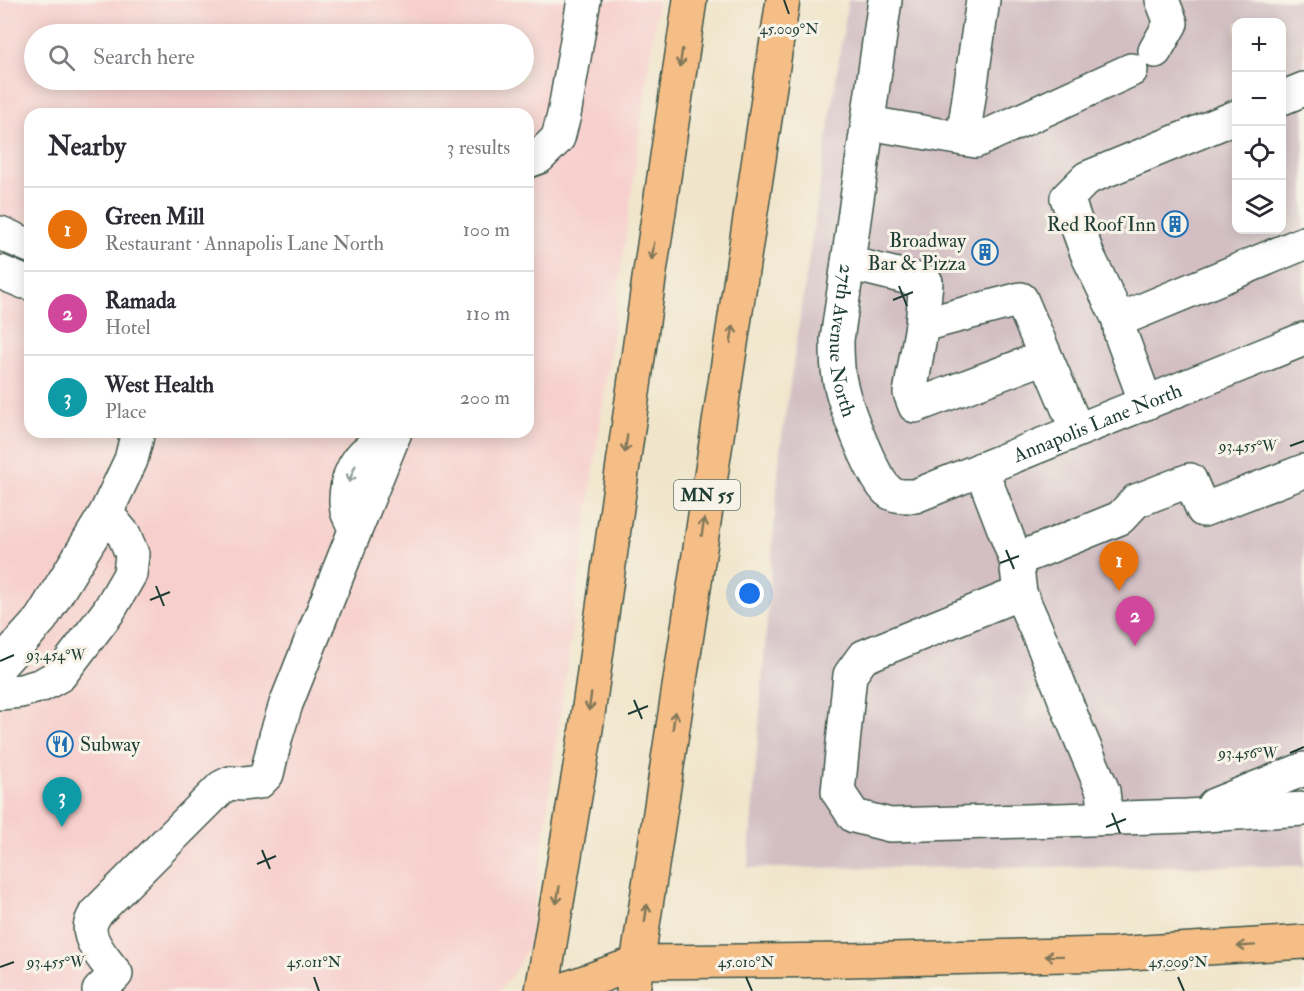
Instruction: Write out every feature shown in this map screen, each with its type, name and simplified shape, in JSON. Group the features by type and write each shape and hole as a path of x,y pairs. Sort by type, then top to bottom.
{"highway":[{"path":"542,991 584,743 690,0"},
{"name":"MN 55","path":"636,976 783,0"},
{"path":"560,991 636,976 848,960 1113,954 1304,942"}],"street":[{"path":"534,159 539,157 558,138 584,0"},
{"name":"27th Avenue North","path":"885,0 837,340 837,361 848,408 871,465 881,483 890,493"},
{"path":"963,139 982,0"},
{"path":"868,123 976,141 1143,61 1171,23 1162,0"},
{"path":"1286,96 1304,89"},
{"path":"1146,403 1121,335 1119,320 1088,256 1067,198 1087,178 1232,119"},
{"path":"0,233 24,243"},
{"path":"1119,320 1304,243"},
{"path":"848,264 926,282 922,325 910,393 915,406 1045,357"},
{"path":"0,272 24,282"},
{"path":"922,325 1021,299 1077,430"},
{"name":"Annapolis Lane North","path":"890,493 915,496 1304,339"},
{"path":"0,665 41,620 106,513 131,460 136,438"},
{"path":"99,991 116,974 92,938 90,924 95,914 222,787 231,783 260,782 267,774 286,704 393,438"},
{"path":"981,470 1016,560 1020,593 1103,791 1106,818"},
{"path":"1016,560 1120,518 1136,501 1190,480 1203,510 1304,471"},
{"path":"0,693 21,692 42,685 60,675 108,612 130,574 132,554 124,534 106,513"},
{"path":"1020,593 863,657 850,675 838,792 854,816 890,825 1187,816 1304,809"},
{"path":"1187,816 1304,769"}],"shaded area":[{"path":"0,0 658,0 529,944 513,974 499,991 0,991"},
{"path":"848,0 1304,0 1304,866 748,868 780,450"}],"place":[{"name":"Red Roof Inn","path":"1175,224"},
{"name":"Broadway Bar & Pizza","path":"985,252"},
{"name":"Green Mill","path":"1119,591"},
{"name":"Ramada","path":"1135,646"},
{"name":"Subway","path":"60,744"},
{"name":"West Health","path":"62,827"}]}
